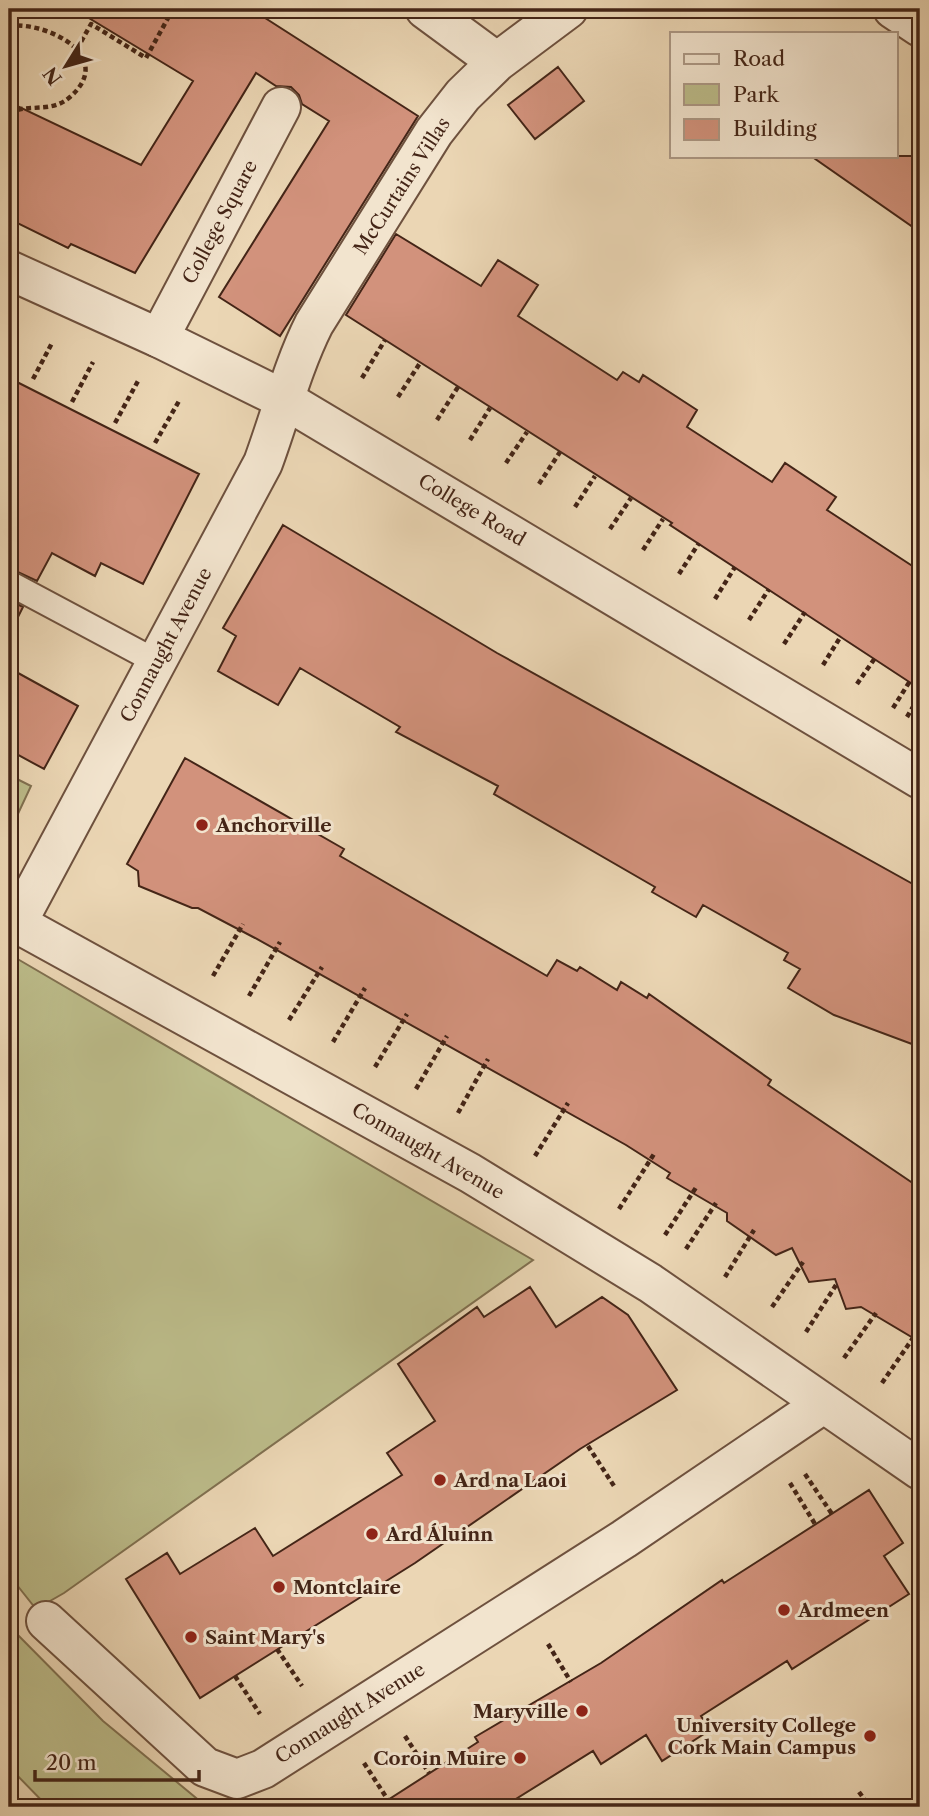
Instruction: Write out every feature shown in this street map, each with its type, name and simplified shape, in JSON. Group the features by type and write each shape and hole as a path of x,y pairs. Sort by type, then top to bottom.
{"street":[{"path":"425,9 497,62"},
{"name":"McCurtains Villas","path":"287,401 299,355 314,324 434,132 463,94 497,62 568,9"},
{"path":"893,9 920,27"},
{"name":"College Square","path":"159,338 281,107"},
{"name":"College Road","path":"9,270 159,338 287,401 920,779"},
{"name":"Connaught Avenue","path":"287,401 262,463 157,662 13,921 470,1173 650,1283 920,1470"},
{"name":"Connaught Avenue","path":"46,1621 205,1767 237,1779 263,1769 624,1539 823,1404"}],"lane":[{"path":"9,583 157,662"}],"path":[{"path":"76,49 91,24 146,58 173,9"},
{"path":"9,26 32,25 76,49 84,56 88,67 81,87 68,100 34,110 18,108 9,113"},
{"path":"33,379 56,334"},
{"path":"362,378 385,340"},
{"path":"72,401 96,355"},
{"path":"398,397 420,363"},
{"path":"115,423 139,378"},
{"path":"437,420 458,387"},
{"path":"155,443 179,400"},
{"path":"470,440 490,408"},
{"path":"506,463 527,432"},
{"path":"539,484 560,452"},
{"path":"575,507 594,475"},
{"path":"610,529 631,498"},
{"path":"643,550 663,519"},
{"path":"679,574 699,543"},
{"path":"715,599 735,567"},
{"path":"748,621 769,589"},
{"path":"784,645 805,612"},
{"path":"820,669 841,636"},
{"path":"853,691 875,658"},
{"path":"889,715 910,681"},
{"path":"903,724 920,695"},
{"path":"212,977 243,924"},
{"path":"248,997 280,942"},
{"path":"289,1020 322,967"},
{"path":"332,1044 365,988"},
{"path":"375,1067 407,1014"},
{"path":"415,1090 447,1035"},
{"path":"458,1113 488,1059"},
{"path":"534,1157 568,1103"},
{"path":"619,1210 654,1154"},
{"path":"662,1239 696,1186"},
{"path":"683,1254 716,1203"},
{"path":"722,1281 754,1230"},
{"path":"768,1313 803,1262"},
{"path":"802,1337 836,1285"},
{"path":"840,1363 876,1312"},
{"path":"877,1390 913,1338"},
{"path":"588,1446 618,1493"},
{"path":"798,1464 832,1514"},
{"path":"783,1474 816,1524"},
{"path":"546,1641 571,1682"},
{"path":"277,1649 306,1693"},
{"path":"235,1676 264,1720"},
{"path":"404,1733 429,1773"},
{"path":"362,1760 388,1800"},
{"path":"859,1791 870,1807"}],"green space":[{"path":"9,775 31,786 9,833"},
{"path":"9,954 533,1260 64,1593 36,1609 9,1575"},
{"path":"9,1626 103,1721 207,1807 48,1807 9,1767"}],"building":[{"path":"74,9 251,9 418,116 280,336 219,297 329,121 302,104 299,95 291,87 276,86 256,73 135,273 71,244 68,248 9,219 9,102 141,165 193,81"},
{"path":"558,67 584,101 535,139 508,105"},
{"path":"920,156 920,232 814,158"},
{"path":"396,234 481,286 498,260 538,285 518,316 617,380 623,372 639,382 643,375 697,410 687,427 772,482 785,463 836,497 827,510 920,571 920,689 670,525 672,523 346,315"},
{"path":"9,378 199,474 143,584 101,563 95,576 52,553 37,581 9,568"},
{"path":"283,525 497,653 920,888 920,1047 834,1015 788,988 800,969 784,960 788,953 703,905 696,917 652,892 655,887 494,794 498,786 396,732 400,727 300,668 278,705 218,671 236,636 223,628"},
{"path":"9,600 23,607 9,635"},
{"path":"9,668 78,706 44,769 9,750"},
{"path":"185,758 344,849 340,856 547,976 557,960 577,971 580,967 617,990 621,982 647,998 649,994 771,1080 768,1085 920,1188 920,1342 861,1307 846,1309 835,1279 809,1282 792,1248 776,1255 727,1221 727,1213 667,1178 670,1173 626,1145 255,938 198,908 139,886 138,871 127,864"},
{"path":"530,1287 556,1327 602,1297 628,1315 677,1390 580,1449 415,1563 200,1698 126,1579 167,1553 180,1574 255,1528 273,1556 402,1475 387,1453 435,1421 398,1364 477,1307 484,1317"},
{"path":"869,1490 903,1543 884,1556 909,1594 792,1669 787,1661 701,1716 710,1730 662,1761 646,1735 601,1764 593,1751 503,1807 377,1807 478,1742 475,1737 601,1663 722,1580 724,1583"}],"place":[{"name":"Anchorville","path":"202,825"},
{"name":"Ard na Laoi","path":"440,1480"},
{"name":"Ard Áluinn","path":"372,1534"},
{"name":"Montclaire","path":"279,1587"},
{"name":"Ardmeen","path":"784,1610"},
{"name":"Saint Mary's","path":"191,1637"},
{"name":"Maryville","path":"582,1711"},
{"name":"University College Cork Main Campus","path":"870,1736"},
{"name":"Coroin Muire","path":"520,1758"}]}
